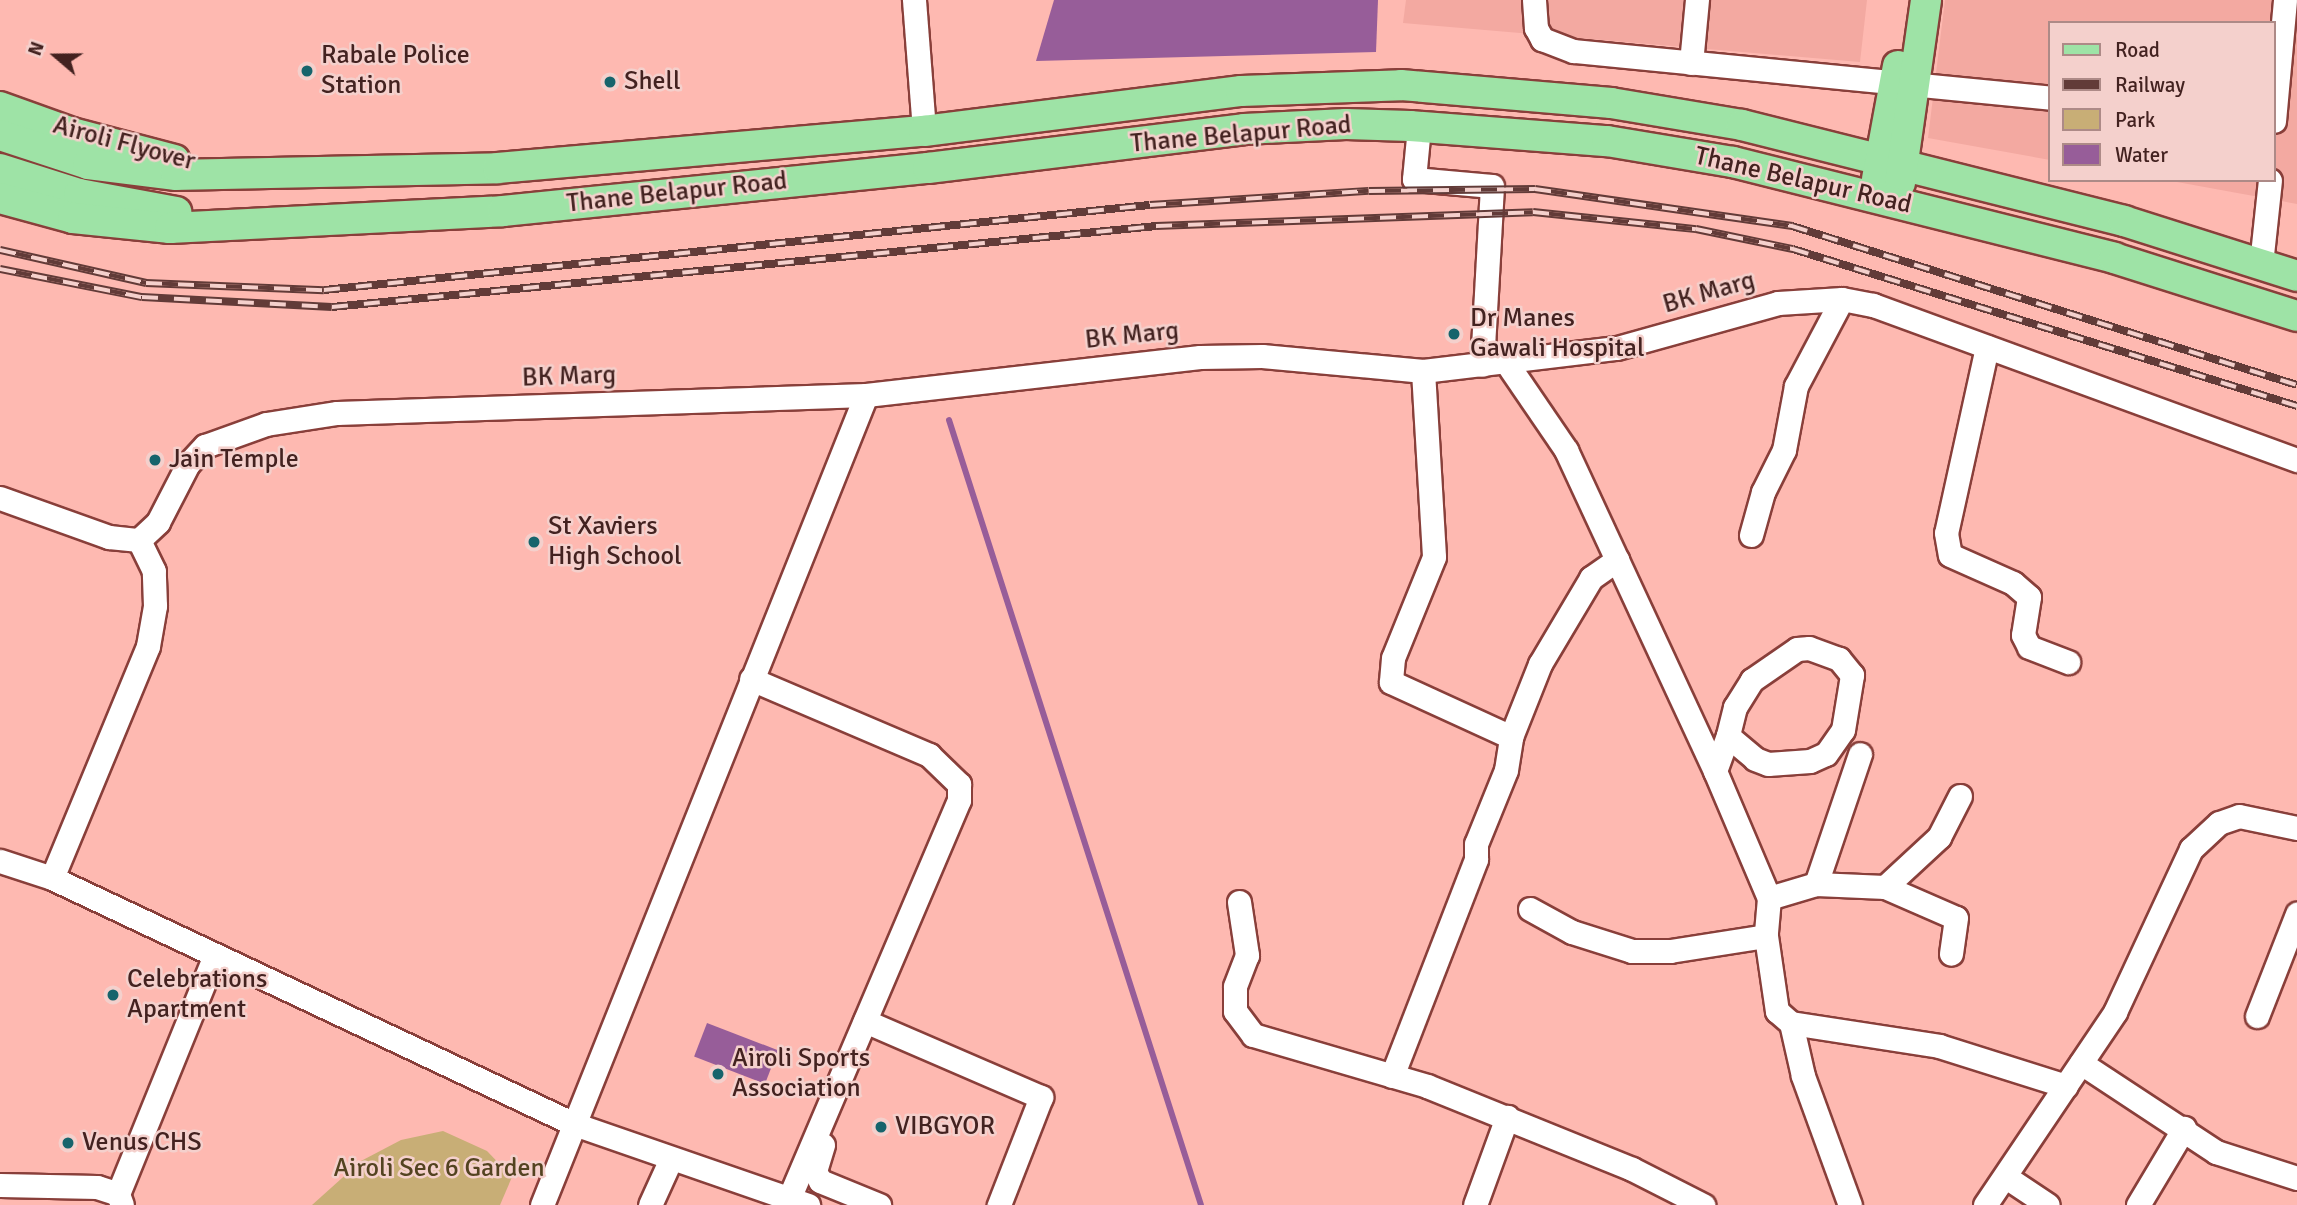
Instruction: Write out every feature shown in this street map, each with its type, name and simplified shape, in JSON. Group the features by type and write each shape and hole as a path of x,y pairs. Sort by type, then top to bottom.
{"main road":[{"path":"1905,83 1906,0"},
{"path":"1885,199 1905,83 1926,0"},
{"name":"Thane Belapur Road","path":"250,173 498,168 924,131 1241,91 1401,85 1611,103 1701,117 1893,162 2124,221 2297,276"},
{"name":"Airoli Flyover","path":"0,107 95,139 177,161 250,173"},
{"name":"Thane Belapur Road","path":"250,222 503,211 928,168 1244,129 1346,124 1419,127 1669,151 1885,199 2114,258 2297,316"},
{"path":"0,135 64,158 128,171 250,173"},
{"name":"Airoli Flyover","path":"0,169 79,194 250,222"},
{"path":"0,198 48,212 117,224 170,228 250,222"}],"street":[{"path":"914,0 924,131"},
{"path":"1534,0 1536,29 1554,46 1691,63 2048,98"},
{"path":"1691,63 1697,0"},
{"path":"2276,113 2285,0"},
{"path":"1419,127 1414,179 1492,186 1482,365"},
{"path":"2261,264 2270,182"},
{"path":"1751,535 1763,492 1784,450 1796,386 1842,299"},
{"name":"BK Marg","path":"139,540 158,522 188,464 205,446 266,424 337,413 866,395 1200,357 1262,356 1423,371 1617,348 1777,303 1842,299 1873,305 2297,460"},
{"path":"1987,347 1945,533 1950,555 2013,583 2029,597 2023,635 2029,647 2068,662"},
{"path":"1506,362 1566,450 1715,771 1769,898 1766,936 1777,1011 1791,1023 1939,1046 2067,1086"},
{"path":"1423,371 1434,557 1393,658 1391,682 1511,737"},
{"path":"541,1205 866,395"},
{"path":"0,498 109,537 139,540 154,571 155,606 148,646 52,878"},
{"path":"1392,1076 1476,859 1476,844 1506,770 1511,737 1541,664 1572,606 1591,578 1617,561"},
{"path":"1715,771 1735,707 1752,680 1797,649 1809,648 1839,659 1852,675 1843,730 1826,754 1810,761 1768,764 1755,759 1728,736"},
{"path":"0,861 52,878 574,1124 794,1203 865,1021 959,800 959,784 929,755 751,679"},
{"path":"1816,884 1860,754"},
{"path":"1885,887 1939,837 1960,796"},
{"path":"1985,1205 2115,1012 2191,849 2219,823 2239,816 2297,828"},
{"path":"1769,898 1816,884 1885,887 1956,918 1951,954"},
{"path":"1239,902 1247,955 1235,987 1235,1011 1253,1035 1392,1076 1507,1117 1632,1169 1703,1205"},
{"path":"1530,909 1572,932 1632,951 1670,951 1766,936"},
{"path":"2257,1016 2297,914"},
{"path":"0,1185 97,1187 120,1199 215,955"},
{"path":"865,1021 1041,1097 999,1205"},
{"path":"1791,1023 1804,1076 1850,1205"},
{"path":"2081,1063 2184,1128 2216,1152 2297,1178"},
{"path":"847,1092 815,1171 821,1181 879,1205"},
{"path":"1475,1205 1507,1117"},
{"path":"2138,1205 2184,1128"},
{"path":"650,1205 671,1159"},
{"path":"2006,1177 2048,1205"}],"shaded area":[{"path":"1406,0 1867,0 1860,62 1403,23"},
{"path":"1945,0 2297,0 2297,204 2177,182 2276,182 2276,21 2048,21 2048,160 1928,138"}],"green space":[{"name":"Airoli Sec 6 Garden","path":"443,1131 487,1151 512,1177 500,1205 312,1205 361,1161 401,1140"}],"water":[{"path":"1054,0 1378,0 1376,52 1036,61"},
{"path":"707,1023 778,1050 765,1084 694,1057"}],"waterway":[{"path":"949,420 1201,1205"}],"railway":[{"path":"0,250 146,283 324,290 1150,205 1369,191 1535,189 1792,226 2297,385"},
{"path":"0,269 142,297 332,307 1156,226 1533,212 1696,229 1793,249 2297,406"}],"place":[{"name":"Rabale Police Station","path":"307,71"},
{"name":"Shell","path":"610,82"},
{"name":"Dr Manes Gawali Hospital","path":"1454,334"},
{"name":"Jain Temple","path":"155,460"},
{"name":"St Xaviers High School","path":"534,542"},
{"name":"Celebrations Apartment","path":"113,995"},
{"name":"Airoli Sports Association","path":"718,1074"},
{"name":"VIBGYOR","path":"881,1127"},
{"name":"Venus CHS","path":"68,1143"}]}
